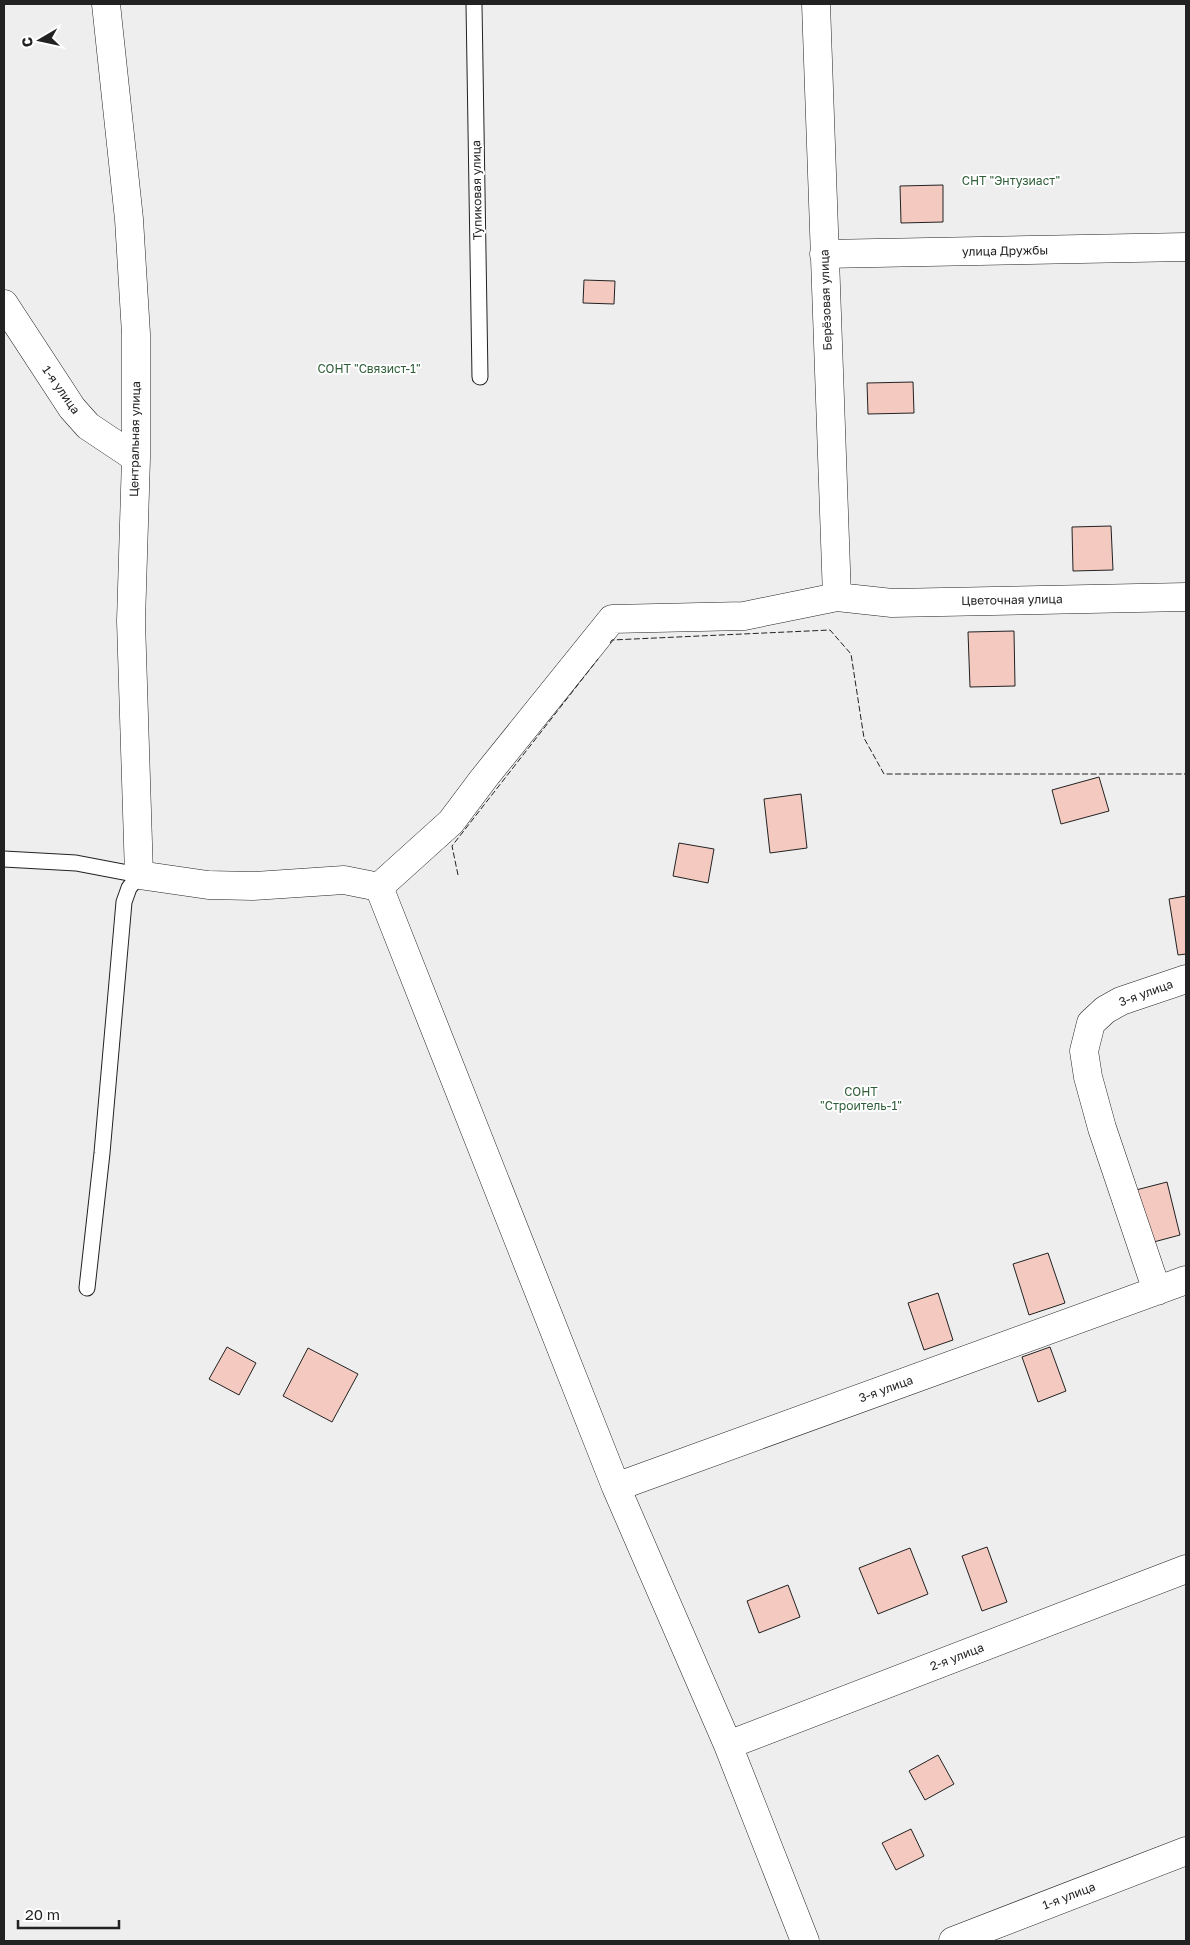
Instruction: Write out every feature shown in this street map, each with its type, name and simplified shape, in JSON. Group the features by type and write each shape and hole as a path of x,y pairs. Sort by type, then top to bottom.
{"street":[{"name":"Центральная улица","path":"106,4 128,219 136,334 136,458 131,621 139,875"},
{"name":"Берёзовая улица","path":"816,4 837,596"},
{"name":"улица Дружбы","path":"824,254 1186,247"},
{"name":"1-я улица","path":"4,304 72,408 88,426 136,458"},
{"name":"Цветочная улица","path":"379,887 451,822 612,619 744,616 837,596 892,603 1186,597"},
{"path":"139,875 208,885 254,886 344,880 379,887 616,1487 728,1744 805,1941"},
{"name":"3-я улица","path":"1156,1291 1102,1128 1088,1077 1084,1051 1091,1024 1105,1010 1121,1001 1186,979"},
{"name":"3-я улица","path":"616,1487 1186,1280"},
{"name":"2-я улица","path":"728,1744 1186,1569"},
{"name":"1-я улица","path":"953,1941 1186,1851"}],"lane":[{"name":"Тупиковая улица","path":"474,4 480,377"},
{"path":"4,860 76,863 139,875 129,888 124,902 102,1153 87,1288"}],"green space":[{"path":"4,4 1186,4 1186,1941 4,1941"}],"building":[{"path":"943,185 943,222 901,223 900,186"},
{"path":"584,280 615,281 614,304 583,303"},
{"path":"913,382 914,413 868,414 867,383"},
{"path":"1111,526 1113,570 1073,571 1072,527"},
{"path":"1014,631 1015,686 970,687 968,632"},
{"path":"1099,777 1109,811 1061,824 1052,790"},
{"path":"801,794 807,848 770,853 764,799"},
{"path":"679,843 714,849 708,883 673,876"},
{"path":"1186,896 1186,954 1178,955 1169,899"},
{"path":"1167,1182 1180,1235 1150,1243 1136,1190"},
{"path":"1048,1253 1065,1303 1029,1315 1013,1264"},
{"path":"938,1293 953,1340 924,1350 908,1303"},
{"path":"227,1347 256,1363 239,1395 209,1379"},
{"path":"1050,1347 1066,1391 1038,1402 1022,1357"},
{"path":"308,1348 358,1374 332,1422 283,1396"},
{"path":"987,1547 1007,1602 982,1611 962,1556"},
{"path":"910,1548 928,1594 878,1614 859,1568"},
{"path":"788,1585 800,1617 759,1633 747,1601"},
{"path":"938,1755 954,1784 925,1800 909,1771"},
{"path":"911,1829 924,1856 896,1870 882,1843"}],"fence":[{"path":"610,643 612,640 830,630 851,654 864,738 884,774 1186,774"},
{"path":"458,875 452,846 598,659"}],"park label":[{"name":"СНТ \"Энтузиаст\"","path":"1011,181"},
{"name":"СОНТ \"Связист-1\"","path":"369,369"},
{"name":"СОНТ \"Строитель-1\"","path":"861,1099"}]}
